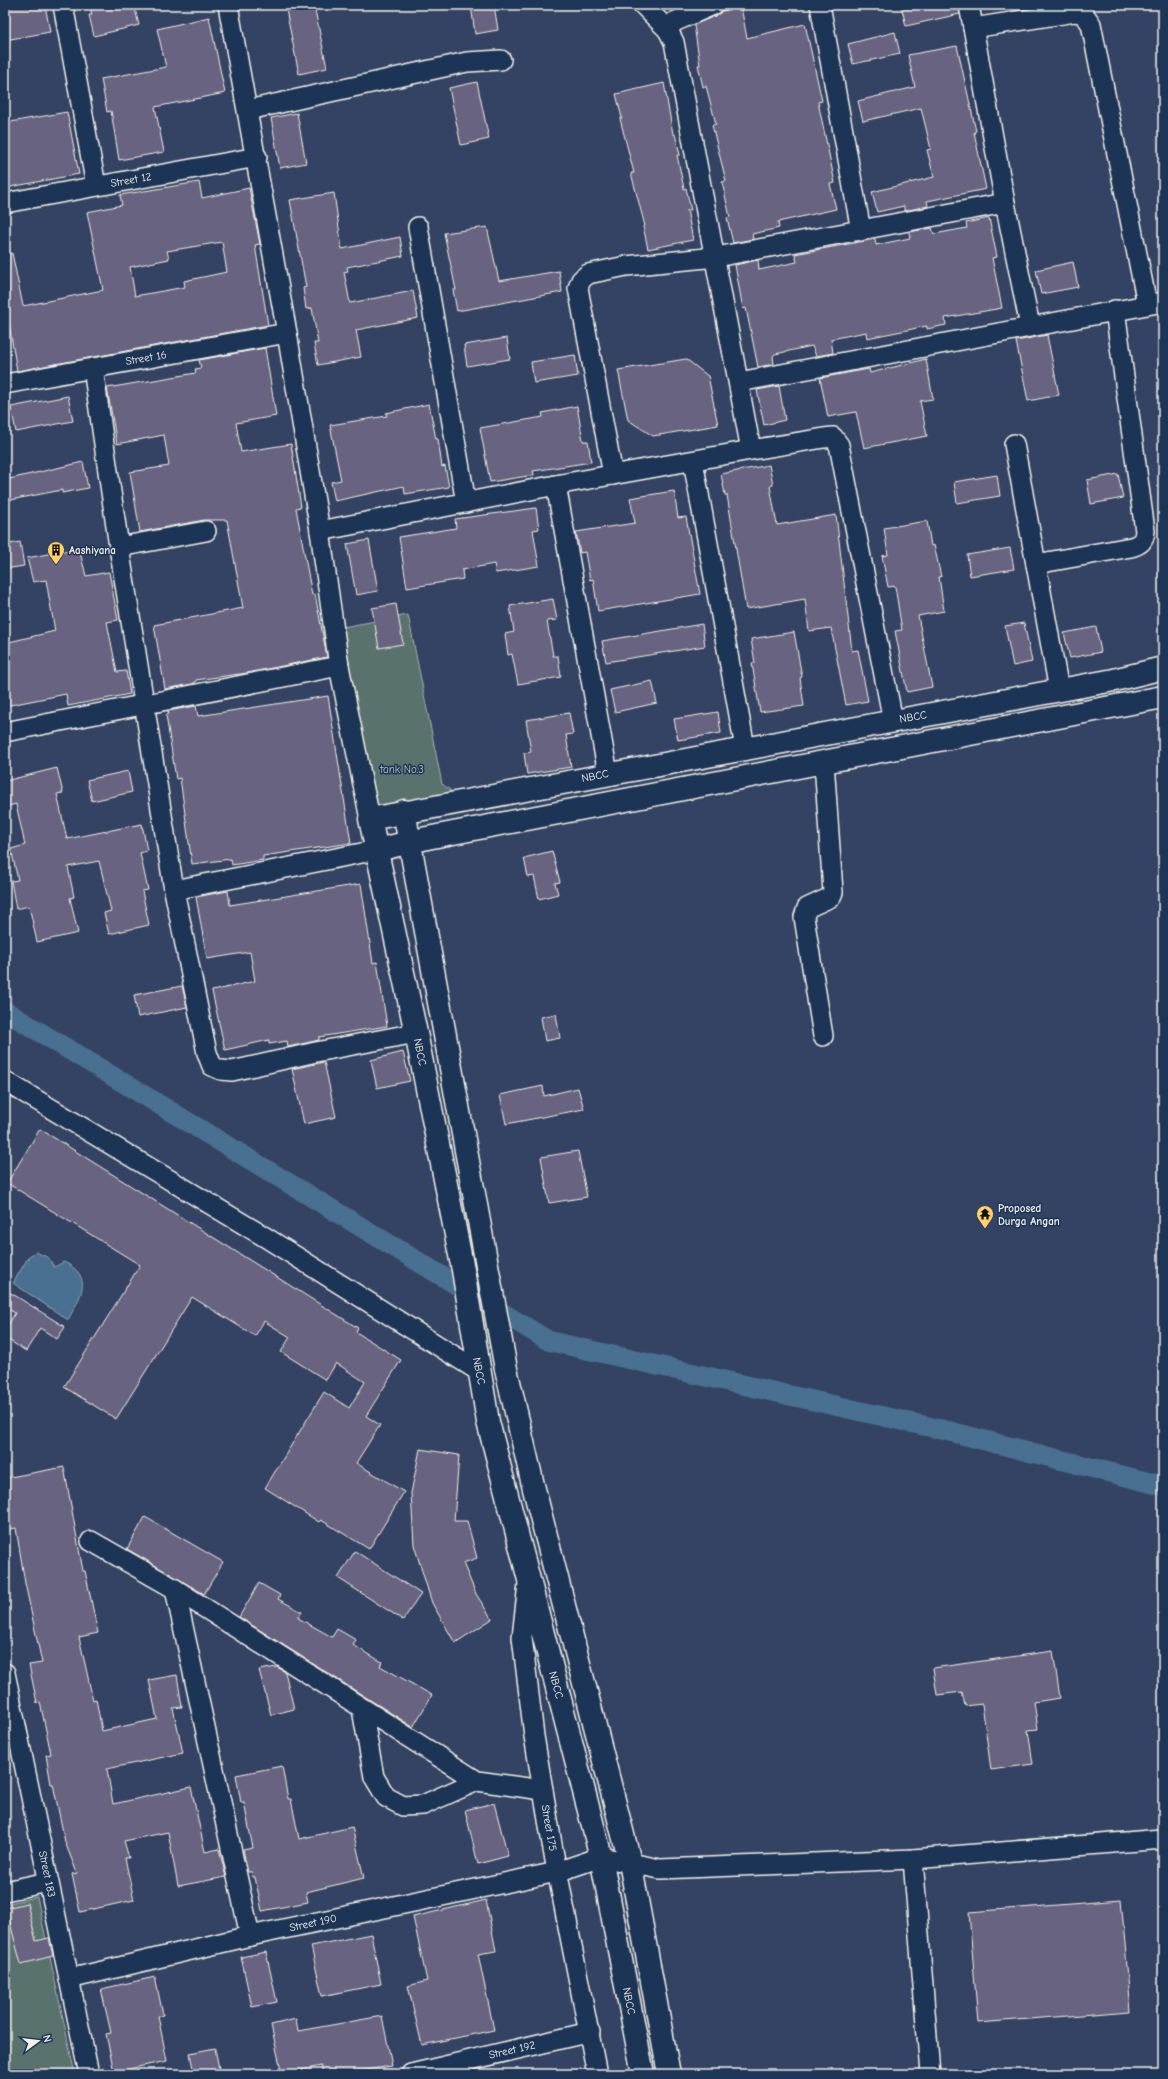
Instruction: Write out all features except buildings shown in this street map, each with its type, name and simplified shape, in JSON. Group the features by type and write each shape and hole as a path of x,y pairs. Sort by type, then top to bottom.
{"street":[{"path":"63,5 96,186"},
{"path":"228,5 257,157 287,333 320,531 339,666 370,819"},
{"path":"643,5 668,30 674,42 752,450"},
{"path":"668,30 674,22 714,5"},
{"path":"820,5 861,230"},
{"path":"969,5 1005,203 1030,326"},
{"path":"739,382 1155,303 1091,24 1084,14 1075,12 973,28"},
{"path":"248,110 468,62 500,60"},
{"name":"Street 12","path":"5,203 257,157"},
{"path":"613,475 578,288 581,280 588,274 626,266 716,257 1005,203"},
{"path":"418,227 466,503"},
{"path":"1036,564 1131,547 1140,544 1145,539 1115,310"},
{"name":"Street 16","path":"5,384 287,333"},
{"path":"93,368 119,547 174,890 207,1053 212,1066 221,1070 232,1071 316,1052 416,1033"},
{"path":"320,531 556,485 833,437 839,445 893,721"},
{"path":"1014,444 1059,690"},
{"path":"693,461 745,748"},
{"path":"556,485 608,774"},
{"path":"119,547 206,532"},
{"path":"5,732 339,666"},
{"name":"NBCC","path":"643,2074 601,1857 488,1422 463,1270 416,1033 370,819 1059,690 1163,668"},
{"path":"174,890 1163,697"},
{"path":"823,1036 804,917 807,908 831,897 833,892 824,762"},
{"path":"404,812 506,1369 533,1485 630,1862 669,2074"},
{"path":"5,1081 478,1366"},
{"path":"470,1316 496,1317"},
{"path":"91,1541 175,1589 477,1781 543,1790"},
{"name":"Street 175","path":"528,1580 522,1637 534,1736 557,1872 590,2032 597,2074"},
{"path":"175,1589 250,1936"},
{"name":"Street 183","path":"5,1673 89,2074"},
{"path":"362,1709 374,1778 386,1797 403,1806 423,1805 477,1781"},
{"path":"601,1857 660,1869 913,1859 1163,1839"},
{"name":"Street 190","path":"69,1979 250,1936 557,1872 601,1857"},
{"path":"913,1859 930,2074"},
{"path":"5,1891 48,1882"},
{"name":"Street 192","path":"411,2074 590,2032"}],"green space":[{"name":"tank No.3","path":"408,615 442,784 454,793 375,817 343,627"},
{"path":"37,1897 75,2074 5,2074 5,1904"}],"water":[{"path":"36,1252 49,1258 54,1267 64,1262 74,1268 79,1274 82,1281 82,1288 77,1303 68,1320 13,1283 29,1256"}],"waterway":[{"path":"5,1011 549,1341 948,1431 1163,1486"}],"place":[{"name":"Aashiyana","path":"56,565"},
{"name":"Proposed Durga Angan","path":"985,1229"}]}
